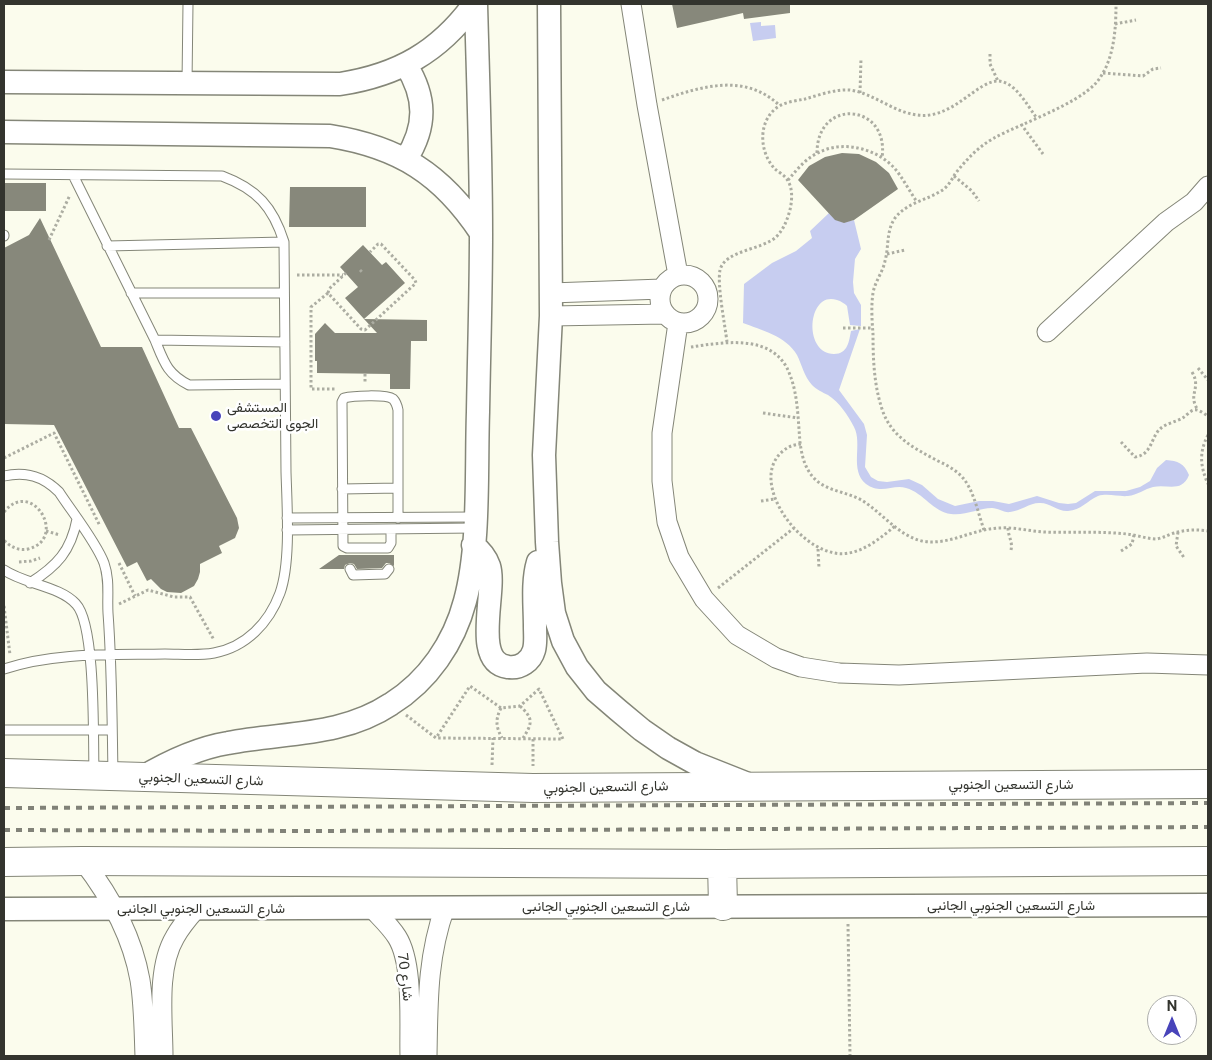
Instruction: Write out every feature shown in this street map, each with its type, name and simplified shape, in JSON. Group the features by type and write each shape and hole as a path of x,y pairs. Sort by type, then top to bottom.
{"highway":[{"name":"شارع التسعين الجنوبي","path":"4,773 533,788 1208,784"},
{"path":"4,862 722,864 1208,861"},
{"path":"722,864 723,906"}],"street":[{"path":"4,82 340,84 362,81 406,65 426,53 445,38 475,4"},
{"path":"141,778 165,764 195,752 227,743 316,732 342,727 367,718 409,692 438,659 450,640 459,620 466,599 475,530 481,232 475,4"},
{"path":"549,4 551,316 544,455 547,542 554,613 563,641 578,667 596,691 642,730 668,748 695,762 752,786"},
{"path":"631,4 678,275"},
{"path":"406,65 418,88 422,113 417,137 406,159"},
{"path":"4,132 330,136 370,144 406,159 438,181 469,214 481,232"},
{"path":"1047,332 1166,222 1194,202 1208,186"},
{"path":"551,316 671,318 689,323 699,318 706,310 709,299 706,288 700,279 690,275 678,275 666,282 660,298 660,306 671,318 675,349 662,433 662,481 667,522 679,557 704,599 737,635 776,658 802,666 839,673 899,675 1147,663 1208,666"},
{"path":"551,294 662,289"},
{"path":"475,530 490,568 488,649 495,661 507,667 514,667 528,662 535,649 536,574 539,559 547,542"},
{"path":"84,861 116,909 135,956 140,981 145,1056"},
{"name":"شارع التسعين الجنوبي الجانبى","path":"4,909 1208,905"},
{"name":"شارع 70","path":"372,907 398,938 406,958 410,1056"},
{"name":"شارع 70","path":"427,1056 428,991 436,931 444,907"},
{"path":"163,1056 163,974 167,955 174,938 196,909"}],"lane":[{"path":"187,84 188,4"},
{"path":"4,174 222,176 245,186 264,202 274,215 284,242 287,518 284,578 279,597 269,616 249,637 238,644 212,653 91,656 39,660 8,668"},
{"path":"73,175 155,340 166,367 176,378 189,385 285,384"},
{"path":"107,246 284,242"},
{"path":"131,293 284,293"},
{"path":"155,340 285,342"},
{"path":"391,529 392,542 389,551 350,552 342,546 342,402 346,397 386,396 396,402 398,410 398,518"},
{"path":"4,476 24,473 43,479 59,492 104,564 109,588 112,730 104,776"},
{"path":"342,489 398,488"},
{"path":"287,518 398,518 475,530"},
{"path":"30,583 53,567 62,557 69,545 77,519"},
{"path":"287,530 475,530"},
{"path":"350,569 353,575 384,574 389,569"},
{"path":"4,570 30,583 63,595 76,604 83,617 91,656 93,730 104,776"},
{"path":"4,730 112,730"}],"path":[{"path":"984,530 968,484 956,470 911,447 898,437 888,424 882,410 874,368 872,328 875,283 883,268 888,237 895,218 903,210 944,189 973,153 988,141 1080,96 1095,84 1103,73 1112,49 1116,4"},
{"path":"1115,24 1136,20"},
{"path":"990,54 990,64 998,81"},
{"path":"860,93 861,58"},
{"path":"1103,73 1143,76 1152,69 1162,68"},
{"path":"727,342 720,269 727,259 764,245 775,238 784,228 792,199 792,189 788,180 768,160 764,148 762,132 766,120 779,105 849,90 901,111 917,115 930,115 940,113 957,105 984,86 998,81 1005,83 1018,93 1036,117"},
{"path":"648,105 698,90 736,85 748,86 760,91 779,105"},
{"path":"817,153 817,141 826,125 841,115 853,114 864,117 874,124 881,134 884,146 882,158"},
{"path":"1021,124 1043,154"},
{"path":"788,180 807,160 817,153 844,146 858,148 882,158 896,170 917,202"},
{"path":"954,176 972,191 978,201"},
{"path":"49,240 66,202"},
{"path":"328,293 364,330 415,285 414,280 382,244 378,244 370,252"},
{"path":"886,254 905,250"},
{"path":"284,275 345,274 329,289 328,293 311,307 311,389 338,389"},
{"path":"843,328 872,328"},
{"path":"675,349 727,342 752,344 764,347 776,354 791,375 803,460 810,473 821,484 863,501 907,535 919,540 932,542 946,541 984,530 1008,528 1045,532 1100,532 1156,539 1178,532 1208,531"},
{"path":"1198,368 1208,380"},
{"path":"1192,372 1197,382 1194,401 1198,410 1208,416"},
{"path":"1121,442 1135,458 1140,457 1151,446 1159,430 1198,410"},
{"path":"763,413 798,418"},
{"path":"1208,435 1202,450 1201,462 1208,484"},
{"path":"801,444 794,444 779,454 774,463 772,486 775,499 784,516 804,538 829,553 850,553 873,542 895,526"},
{"path":"761,501 775,499"},
{"path":"4,512 14,504 28,502 41,510 47,524 43,538 39,544 32,548 17,549 10,546 4,540"},
{"path":"56,542 60,526"},
{"path":"704,599 794,528"},
{"path":"1008,528 1008,537 1012,543 1011,550"},
{"path":"1178,532 1176,546 1185,559"},
{"path":"1121,551 1132,544 1134,535"},
{"path":"818,548 819,568"},
{"path":"16,562 31,561 46,554"},
{"path":"108,609 148,590 174,597 190,597 220,651"},
{"path":"4,606 8,668"},
{"path":"391,704 436,738 563,739 539,689 520,706 501,708 470,686 436,738"},
{"path":"520,706 527,712 531,727 523,739"},
{"path":"501,708 496,718 497,728 502,738"},
{"path":"533,739 533,788"},
{"path":"848,906 850,1056"}],"water":[{"path":"761,22 761,26 775,25 776,38 753,41 750,23"},
{"path":"829,213 840,221 854,220 861,249 855,259 853,282 854,293 861,305 861,326 850,325 845,304 837,300 827,299 820,304 815,312 813,334 817,344 824,351 834,354 845,349 851,331 860,329 839,390 864,424 867,435 865,467 871,477 878,481 887,482 909,479 922,485 938,499 955,506 979,501 1009,504 1037,496 1059,503 1076,503 1095,491 1126,491 1140,487 1150,481 1157,468 1166,460 1183,465 1189,475 1186,481 1178,486 1153,487 1128,496 1098,496 1080,507 1068,511 1039,503 1010,512 992,508 956,514 945,513 939,510 912,490 906,488 877,489 866,484 858,472 857,441 854,427 843,409 836,401 809,382 792,348 773,334 743,323 744,284 772,263 796,251 812,238 810,231"}],"building":[{"path":"672,4 790,4 790,13 744,19 743,13 677,28"},
{"path":"842,153 859,154 876,162 889,173 898,189 854,220 844,223 835,220 798,180 809,166 825,157"},
{"path":"4,183 46,183 46,211 4,211"},
{"path":"290,187 366,187 366,227 289,227"},
{"path":"40,218 101,347 142,347 179,428 191,428 237,518 239,528 235,538 219,546 222,553 200,564 200,572 194,586 181,593 167,592 151,579 147,581 137,562 127,567 54,425 4,424 4,248 29,235"},
{"path":"363,245 382,265 386,262 405,283 364,319 345,298 358,287 340,267"},
{"path":"364,319 427,320 427,341 411,341 410,389 390,389 390,374 317,373 315,334 325,323 335,333 377,333"},
{"path":"339,555 394,555 394,566 386,563 382,568 357,569 354,564 350,563 345,565 344,569 319,569"}],"railway":[{"path":"4,808 1208,803"},
{"path":"4,830 313,831 1208,827"}],"place":[{"name":"المستشفى الجوى التخصصى","path":"216,416"}]}
